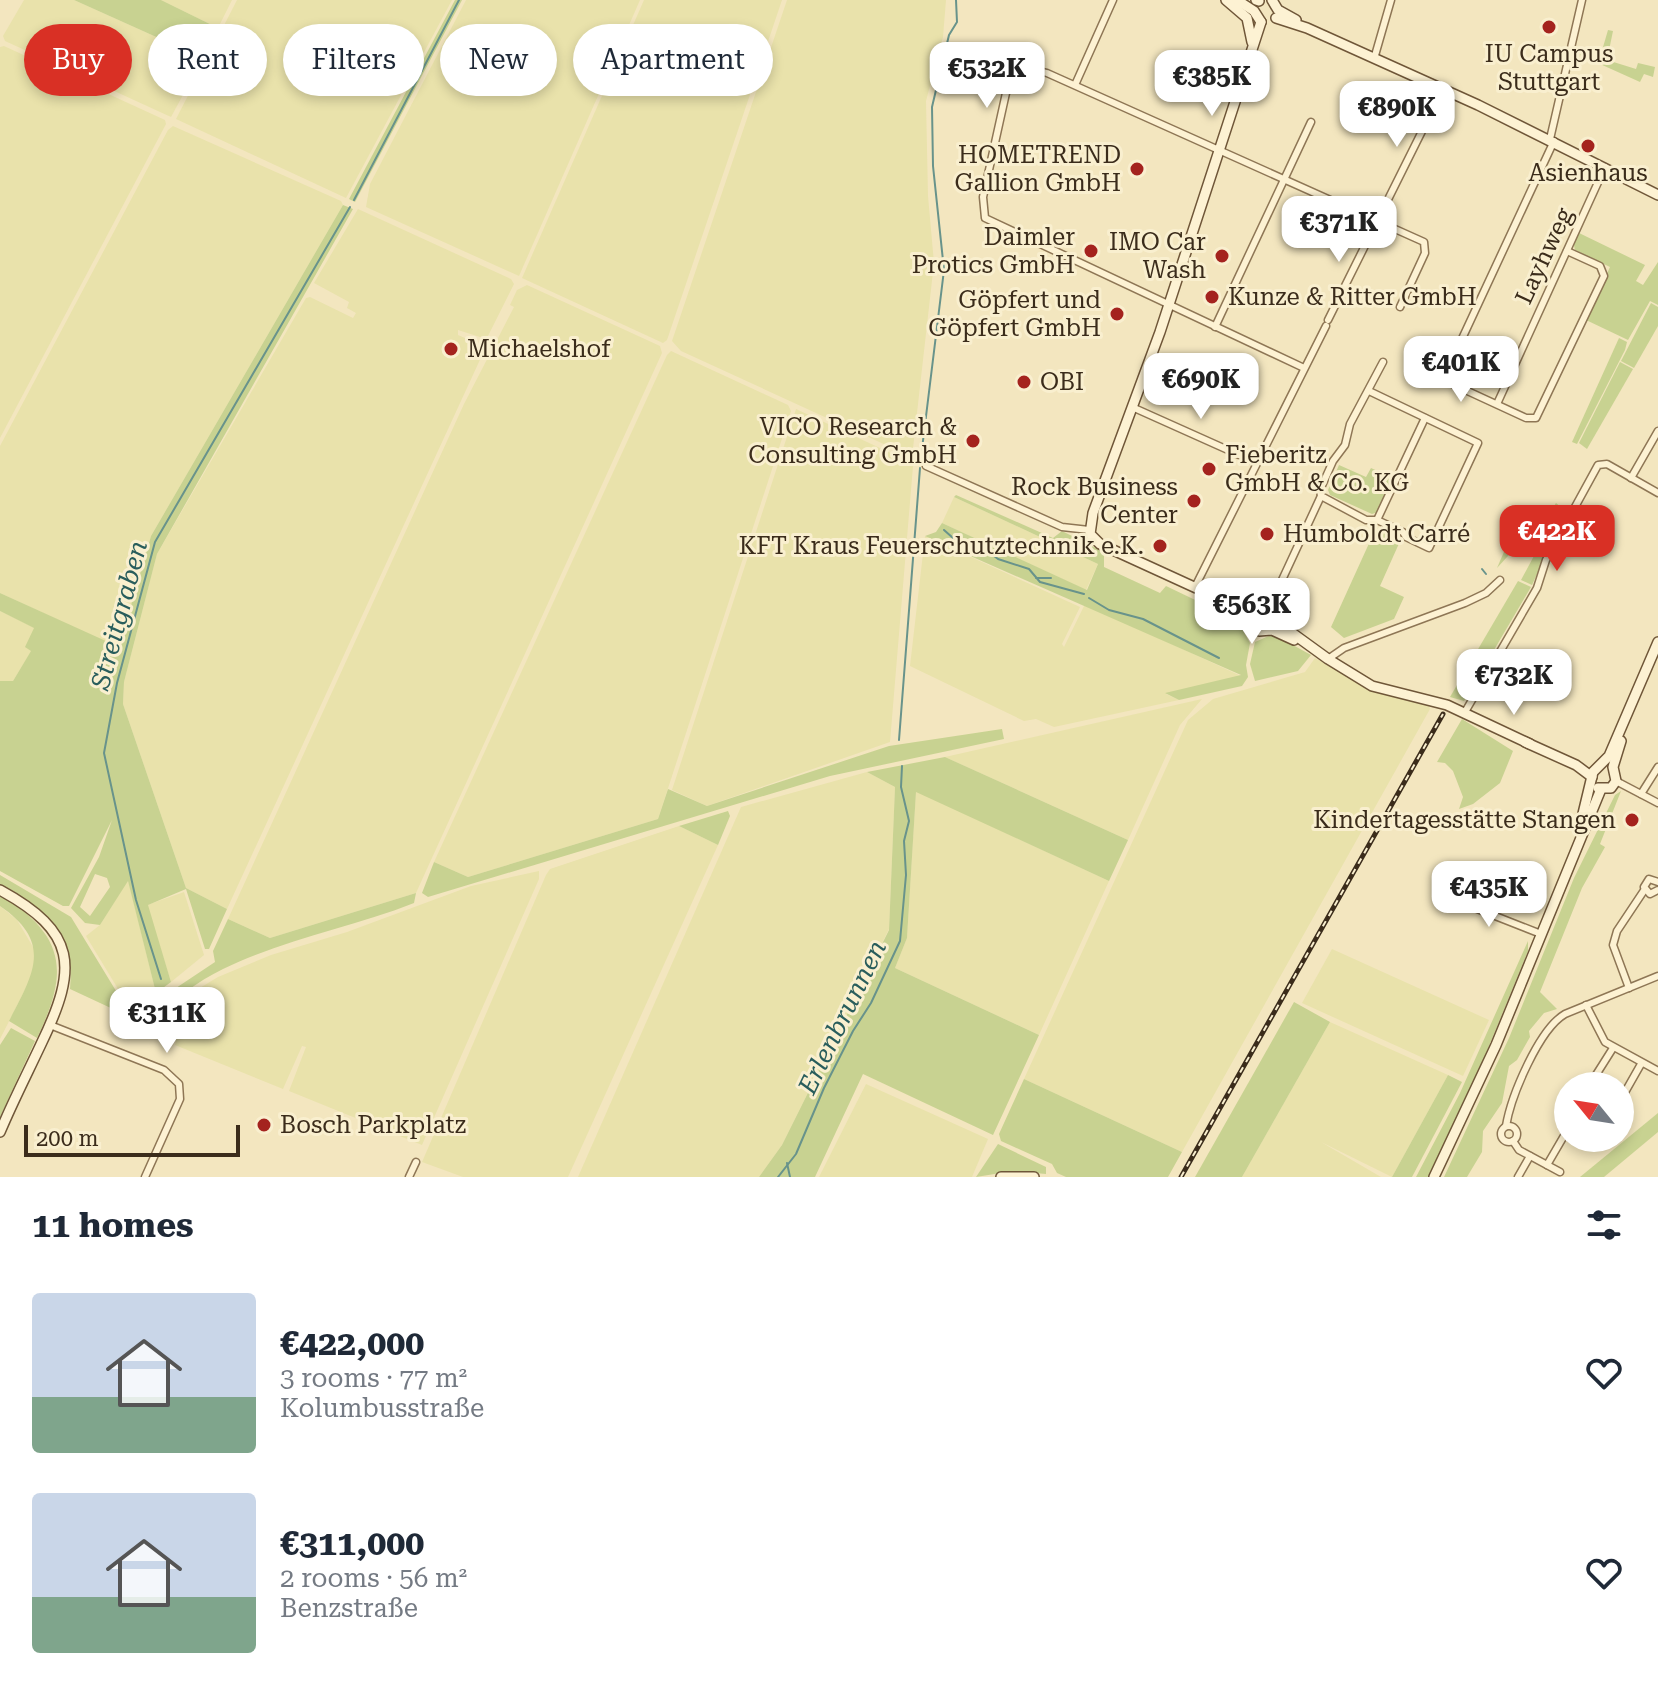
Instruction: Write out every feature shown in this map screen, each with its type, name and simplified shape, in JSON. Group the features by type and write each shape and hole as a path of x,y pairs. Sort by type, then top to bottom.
{"main road":[{"path":"1226,0 1247,18 1253,49"},
{"path":"1237,0 1254,11 1307,28 1443,89 1552,140 1658,195"},
{"path":"1254,11 1258,0"},
{"path":"1272,0 1272,18 1253,49 1169,305 1089,530 1100,544 1254,616 1259,631 1275,626 1372,686 1465,712 1616,781 1611,788 1600,775"},
{"path":"1254,616 1269,608 1276,614 1275,626"},
{"path":"1434,1177 1472,1100 1580,837 1600,775 1658,642"},
{"path":"0,890 39,914 62,948 66,981 50,1025 0,1132"},
{"path":"1001,1177 1034,1177"}],"street":[{"path":"1075,85 1113,0"},
{"path":"1374,59 1391,0"},
{"path":"1567,251 1600,266 1604,276 1538,416 1531,420 1448,382 1447,371 1552,140 1582,0"},
{"path":"1304,368 989,222 982,213 983,197 1009,86 1020,75 1030,71 1047,73 1220,148 1426,244 1425,253 1400,307"},
{"path":"1195,587 1443,89"},
{"path":"1215,327 1311,122"},
{"name":"Layhweg","path":"1497,404 1605,167"},
{"path":"1269,608 1321,496 1320,490 1333,461 1341,452 1350,424 1383,362"},
{"path":"1321,496 1366,520 1377,520 1429,548 1478,443 1369,391"},
{"path":"1132,407 1257,463"},
{"path":"1377,520 1425,418"},
{"path":"1631,478 1658,431"},
{"path":"1465,712 1537,588 1546,560 1601,463 1658,493"},
{"path":"926,466 1062,527 1089,530"},
{"path":"1328,659 1344,648 1479,597 1500,580"},
{"path":"1641,794 1658,767"},
{"path":"1616,781 1658,803"},
{"path":"1629,988 1613,945 1622,922 1649,879 1658,882"},
{"path":"1645,889 1653,894 1658,890"},
{"path":"1457,901 1541,934"},
{"path":"1560,1172 1530,1156 1513,1141 1501,1137 1549,1027 1560,1017 1658,976"},
{"path":"1586,1005 1601,1038 1613,1048 1658,1071"},
{"path":"50,1025 164,1070 179,1084 180,1099 145,1177"},
{"path":"1598,1072 1613,1048"},
{"path":"1634,1076 1641,1064"},
{"path":"1506,1126 1516,1129 1513,1141"},
{"path":"1547,1165 1555,1152"},
{"path":"1518,1177 1530,1156"},
{"path":"409,1177 416,1162"}],"shaded area":[{"path":"24,0 74,0 127,24 24,24 24,50 5,41 3,36"},
{"path":"161,0 232,0 220,24 210,24"},
{"path":"237,0 452,0 424,52 424,24 283,24 283,96 401,96 346,198 176,119 188,96 267,96 267,24 225,24"},
{"path":"466,0 640,0 629,24 573,24 573,96 598,96 519,276 366,207 370,184 416,96 424,96 424,80 440,50 440,96 557,96 557,24 453,24"},
{"path":"644,0 782,0 773,27 773,24 633,24"},
{"path":"787,0 946,0 943,37 926,101 928,196 934,263 912,457 681,351 672,341 755,96 773,96 773,42"},
{"path":"132,26 148,33 148,96 182,96 171,117 125,96 132,96"},
{"path":"0,47 24,55 24,96 113,96 165,120 166,124 0,438"},
{"path":"602,96 750,96 667,340 663,343 522,278"},
{"path":"173,126 341,201 343,205 151,536 119,648 0,593 0,446 168,130"},
{"path":"358,209 511,279 514,284 488,336 483,338 458,330 458,335 483,346 484,351 227,909 186,888 123,704 124,682 157,554 306,298 310,297 353,318 356,313 347,308 349,302 314,283"},
{"path":"527,285 660,346 662,353 416,893 270,938 228,919 464,404 514,307 510,305 517,290"},
{"path":"671,351 788,405 791,411 658,819 468,877 434,862"},
{"path":"796,409 913,466 890,742 707,806 672,790"},
{"path":"954,497 1098,564 1086,590 942,523"},
{"path":"925,536 1080,607 1062,644 1064,647 1085,604 1241,676 1166,694 1179,700 1054,727 1036,719 1024,721 910,666"},
{"path":"0,611 35,628 32,650 13,681 0,681"},
{"path":"1315,658 1369,689 1428,704 1430,709 1182,1152 1024,1079 1188,720 1213,699 1305,672"},
{"path":"1202,699 1180,725 1128,840 945,757"},
{"path":"867,772 895,787 889,929 782,1145 759,1177 578,1177 741,807"},
{"path":"916,791 1109,881 1039,1035 895,968 907,938"},
{"path":"679,826 718,845 568,1177 463,1177 422,1162 550,869"},
{"path":"539,871 539,879 422,1145 289,1091 306,1047 302,1046 283,1089 175,1045 176,1041 149,1027 185,997 218,977 271,955 347,932 471,886"},
{"path":"128,880 156,993 133,1008 129,1007 86,936 100,925"},
{"path":"184,892 204,955 171,982 147,905"},
{"path":"0,906 17,920 36,952 33,974 0,1039"},
{"path":"1332,949 1489,1020 1463,1076 1302,1003"},
{"path":"1330,1022 1448,1075 1392,1177 1321,1142 1381,1177 1242,1177"},
{"path":"866,1084 988,1139 972,1177 819,1177"}],"green space":[{"path":"74,0 161,0 210,24 148,24 148,33"},
{"path":"455,0 462,0 449,24 442,24"},
{"path":"440,28 440,42 424,72 424,58"},
{"path":"1608,30 1613,31 1607,60 1636,69 1638,63 1655,67 1653,77 1644,74 1640,82 1580,55 1582,48 1601,54"},
{"path":"404,96 411,96 355,202 349,199"},
{"path":"343,205 353,209 157,554 124,682 123,704 186,888 227,909 209,949 205,949 186,889 148,905 171,982 156,993 128,881 100,925 85,923 71,908 99,857 112,820 69,906 63,906 0,871 0,681 13,681 31,651 25,647 34,628 0,611 0,593 119,647 151,536","holes":["95,874 107,878 110,887 90,916 80,907"]},
{"path":"1577,232 1645,265 1636,281 1643,285 1658,262 1658,305 1650,301 1628,340 1586,320 1610,267 1575,250 1573,241"},
{"path":"1651,303 1658,307 1658,326 1634,368 1621,361"},
{"path":"1619,338 1627,342 1625,350 1577,444 1572,442"},
{"path":"1620,362 1633,369 1587,449 1579,443"},
{"path":"1339,465 1366,477 1371,468 1393,478 1378,512 1372,514 1330,495 1328,490"},
{"path":"956,495 1053,538 1062,531 1104,552 1104,567 1160,593 1166,586 1237,620 1250,643 1246,665 1248,677 1242,686 1179,700 1165,693 1241,675 925,536 936,532 942,523 1087,590 1098,564 954,497"},
{"path":"1556,503 1568,513 1563,521 1558,519 1549,535 1553,539 1532,585 1521,580 1550,526 1543,522"},
{"path":"1523,515 1539,522 1497,568 1519,517"},
{"path":"1376,528 1401,539 1380,586 1404,597 1394,619 1344,638 1331,627"},
{"path":"1518,581 1531,587 1464,701 1450,697"},
{"path":"1273,634 1311,655 1298,671 1255,681 1250,664 1255,642"},
{"path":"1462,719 1513,751 1500,783 1473,804 1459,809 1463,797 1453,771 1445,763 1437,762"},
{"path":"1002,729 1004,739 830,776 428,897 422,893 434,862 468,877 658,819 668,789 707,806 889,746"},
{"path":"945,757 1128,840 1109,881 916,792 907,938 895,968 1039,1035 993,1135 863,1074 815,1177 759,1177 782,1145 889,930 895,787 867,772"},
{"path":"1621,791 1600,844 1605,847 1582,888 1540,992 1557,1009 1544,1013 1529,1031 1530,1037 1517,1060 1509,1066 1502,1103 1483,1131 1482,1152 1467,1177 1444,1177 1509,1038 1574,878 1615,795"},
{"path":"728,811 730,816 718,845 679,826"},
{"path":"0,875 71,917 127,1009 128,1016 70,989 71,970 63,938 43,913 0,884"},
{"path":"416,893 414,903 270,950 223,969 143,1025 137,1027 133,1023 134,1016 215,962 213,951 228,919 270,938"},
{"path":"0,894 38,925 49,940 55,956 57,974 54,993 37,1038 9,1021 31,974 34,960 28,933 0,906"},
{"path":"1528,941 1528,951 1466,1102 1428,1177 1416,1177 1460,1093"},
{"path":"1294,1002 1330,1022 1242,1177 1195,1177"},
{"path":"11,1028 35,1041 0,1117 0,1045"},
{"path":"1448,1075 1462,1082 1412,1177 1392,1177"},
{"path":"1024,1079 1182,1152 1168,1177 1066,1177 1057,1173 1052,1164 1001,1141 999,1134"},
{"path":"1658,1113 1658,1132 1634,1152 1634,1133"},
{"path":"998,1144 1046,1167 1046,1174 1013,1171 976,1177"},
{"path":"1610,1152 1634,1152 1604,1177 1580,1177"}],"waterway":[{"name":"Streitgraben","path":"354,200 459,0"},
{"name":"Erlenbrunnen","path":"921,457 944,270 933,166 932,107 949,35 957,22 956,0"},
{"name":"Streitgraben","path":"161,979 136,900 104,753 117,683 155,542 350,207"},
{"name":"Erlenbrunnen","path":"899,740 920,468"},
{"path":"944,530 953,538 981,546 998,559 1029,569 1040,582 1084,594"},
{"path":"1482,569 1486,574"},
{"path":"1036,578 1051,578"},
{"path":"1089,598 1109,610 1143,619 1219,658"},
{"name":"Erlenbrunnen","path":"778,1177 796,1154 824,1088 871,1003 900,941 906,875 904,841 909,821 901,787 902,766"},
{"name":"Erlenbrunnen","path":"787,1163 790,1177"}],"railway":[{"path":"1181,1177 1443,714"}],"place":[{"name":"IU Campus Stuttgart","path":"1549,27"},
{"name":"Asienhaus","path":"1588,146"},
{"name":"HOMETREND Gallion GmbH","path":"1137,169"},
{"name":"Daimler Protics GmbH","path":"1091,251"},
{"name":"IMO Car Wash","path":"1222,256"},
{"name":"Kunze & Ritter GmbH","path":"1212,297"},
{"name":"Göpfert und Göpfert GmbH","path":"1117,314"},
{"name":"Michaelshof","path":"451,349"},
{"name":"OBI","path":"1024,382"},
{"name":"VICO Research & Consulting GmbH","path":"973,441"},
{"name":"Fieberitz GmbH & Co. KG","path":"1209,469"},
{"name":"Rock Business Center","path":"1194,501"},
{"name":"Humboldt Carré","path":"1267,534"},
{"name":"KFT Kraus Feuerschutztechnik e.K.","path":"1160,546"},
{"name":"Kindertagesstätte Stangen","path":"1632,820"},
{"name":"Bosch Parkplatz","path":"264,1125"}]}
